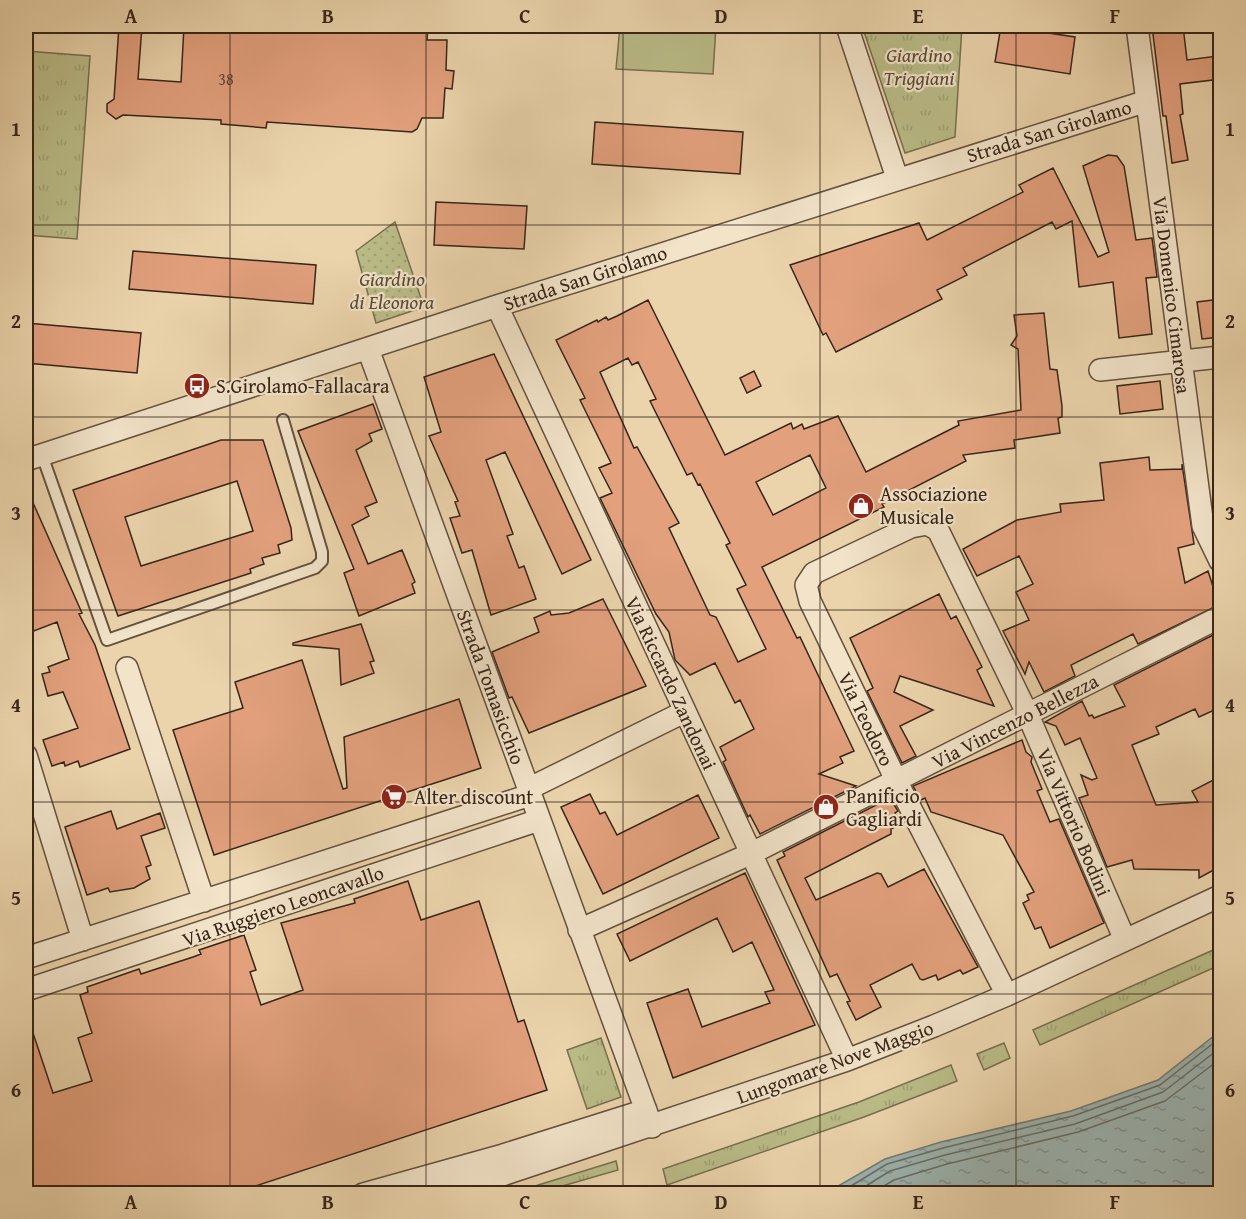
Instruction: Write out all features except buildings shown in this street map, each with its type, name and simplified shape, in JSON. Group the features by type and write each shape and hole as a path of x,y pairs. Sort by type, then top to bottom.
{"street":[{"path":"847,26 897,178"},
{"name":"Via Domenico Cimarosa","path":"1137,26 1203,526 1221,561"},
{"name":"Strada San Girolamo","path":"34,458 497,306 1147,101"},
{"name":"Via Riccardo Zandonai","path":"497,306 847,1060"},
{"name":"Strada Tomasicchio","path":"368,349 649,1118"},
{"path":"1100,370 1221,357"},
{"name":"Via Vittorio Bodini","path":"810,601 806,585 814,573 911,527 927,524 938,530 1028,715 1125,940"},
{"name":"Via Teodoro","path":"810,601 897,782 1007,995"},
{"name":"Via Vincenzo Bellezza","path":"579,930 750,854 1221,617"},
{"path":"127,668 204,901"},
{"name":"Via Ruggiero Leoncavallo","path":"26,958 529,792 684,712"},
{"path":"26,755 83,940"},
{"name":"Via Ruggiero Leoncavallo","path":"26,990 539,819"},
{"name":"Lungomare Nove Maggio","path":"363,1194 649,1118 847,1060 1007,995 1221,896"},
{"name":"Lungomare Nove Maggio","path":"436,1194 493,1179 649,1118"}],"lane":[{"path":"34,458 107,640 315,567 322,561 322,552 283,420"}],"green space":[{"path":"620,26 716,26 713,74 616,69"},
{"name":"Giardino Triggiani","path":"862,26 962,26 955,137 905,153"},
{"path":"26,51 90,56 77,239 26,235"},
{"name":"Giardino di Eleonora","path":"395,222 424,307 376,323 356,251"},
{"path":"1220,947 1220,965 1040,1045 1033,1030"},
{"path":"601,1038 621,1097 587,1109 567,1050"},
{"path":"1004,1043 1010,1058 984,1070 977,1054"},
{"path":"951,1065 957,1081 864,1117 667,1185 663,1169 859,1102"},
{"path":"616,1161 618,1170 538,1193 535,1186"}],"water":[{"path":"1220,1031 1220,1193 826,1193 885,1159 941,1142 1071,1111 1158,1080"}],"place":[{"name":"S.Girolamo-Fallacara","path":"197,386"},
{"name":"Associazione Musicale","path":"861,506"},
{"name":"Alter discount","path":"394,797"},
{"name":"Panificio Gagliardi","path":"826,807"}]}
